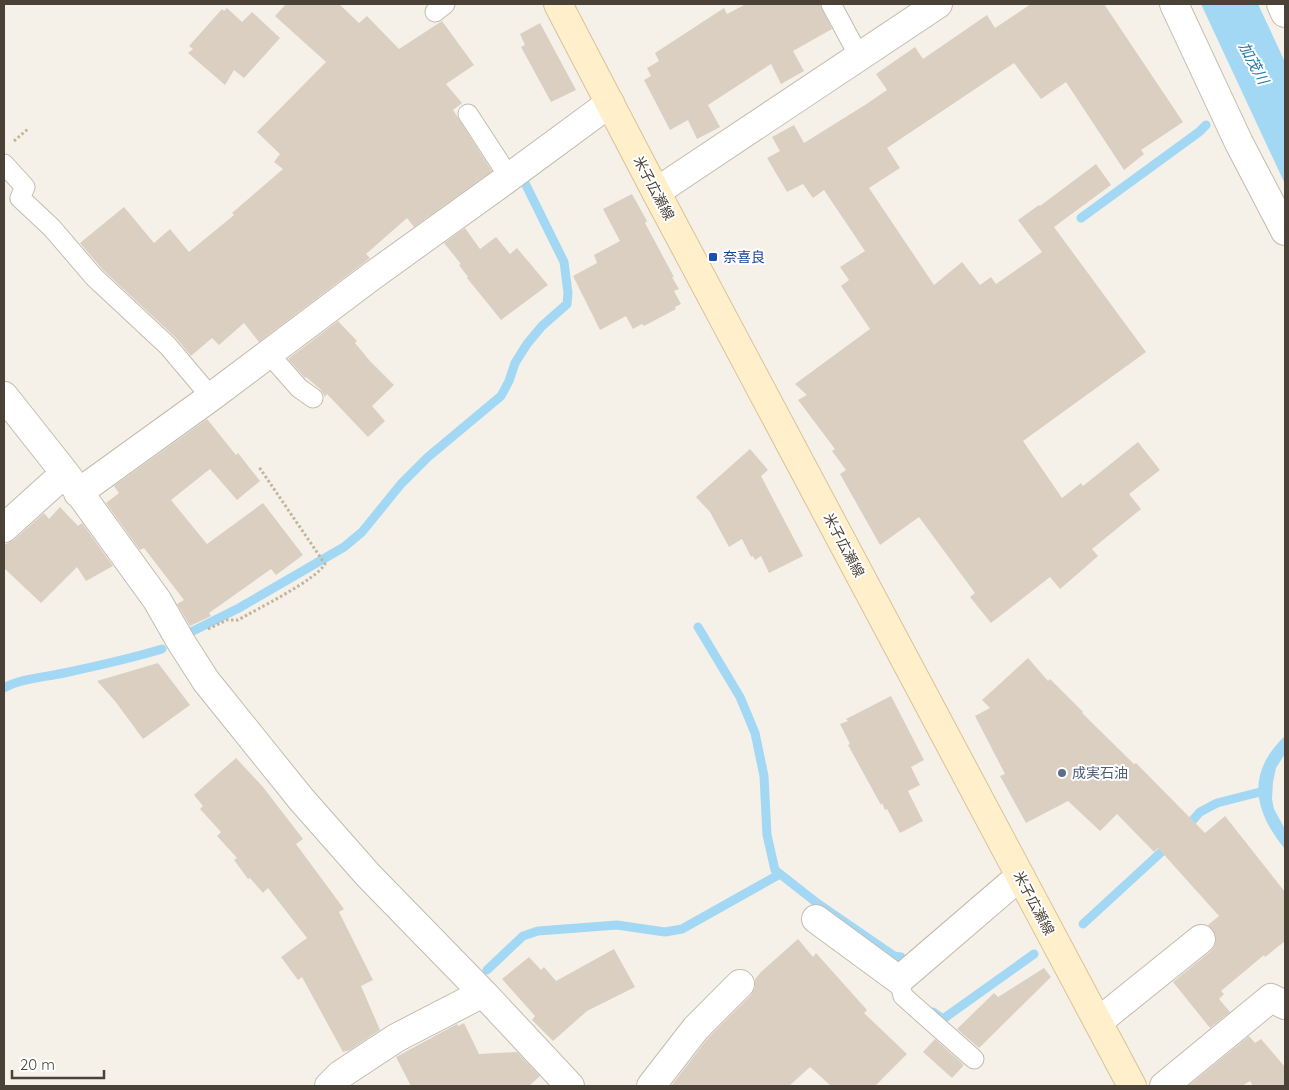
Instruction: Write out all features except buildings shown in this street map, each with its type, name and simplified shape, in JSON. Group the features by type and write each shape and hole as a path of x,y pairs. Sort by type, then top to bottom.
{"main road":[{"name":"米子広瀬線","path":"558,4 656,192 1132,1086"}],"street":[{"path":"656,192 938,4"},
{"path":"1174,4 1239,143 1285,230"},
{"path":"1282,4 1285,13"},
{"path":"4,528 72,483 212,397 372,276 610,102"},
{"path":"4,396 72,483 157,600 206,681 307,806 368,875 483,992 570,1086"},
{"path":"816,919 899,980 1020,876"},
{"path":"1098,1022 1201,939"},
{"path":"651,1086 696,1028 740,984"},
{"path":"329,1086 340,1075 396,1038 483,992"},
{"path":"1164,1086 1271,998 1285,1005"}],"lane":[{"path":"831,4 859,56"},
{"path":"468,114 509,177"},
{"path":"4,164 25,187 20,198 52,228 94,277 168,346 212,397"},
{"path":"269,354 298,388 313,398"},
{"path":"899,980 903,996 974,1059"}],"path":[{"path":"10,144 29,128"},
{"path":"181,642 227,620 238,620 310,578 325,564 259,467"}],"water":[{"name":"加茂川","path":"1201,4 1258,4 1285,62 1285,184"},
{"path":"1285,736 1285,754 1276,768 1272,799 1274,809 1285,829 1285,849 1266,820 1258,792 1259,778 1264,764 1272,750"}],"waterway":[{"path":"1081,218 1206,125"},
{"path":"193,631 239,608 344,547 362,532 401,484 428,457 501,396 509,381 515,363 527,344 542,326 567,304 568,293 564,262 523,179"},
{"path":"698,627 740,697 755,733 764,776 767,835 775,870 817,903 894,956 901,957"},
{"path":"4,688 24,680 101,665 162,649"},
{"path":"1185,829 1200,812 1217,803 1264,791"},
{"path":"1083,924 1169,845"},
{"path":"487,970 523,936 538,931 617,925 665,932 682,929 780,874"},
{"path":"933,1012 943,1019 1034,954"}],"place":[{"name":"奈喜良","path":"713,257"},
{"name":"成実石油","path":"1062,773"}]}
